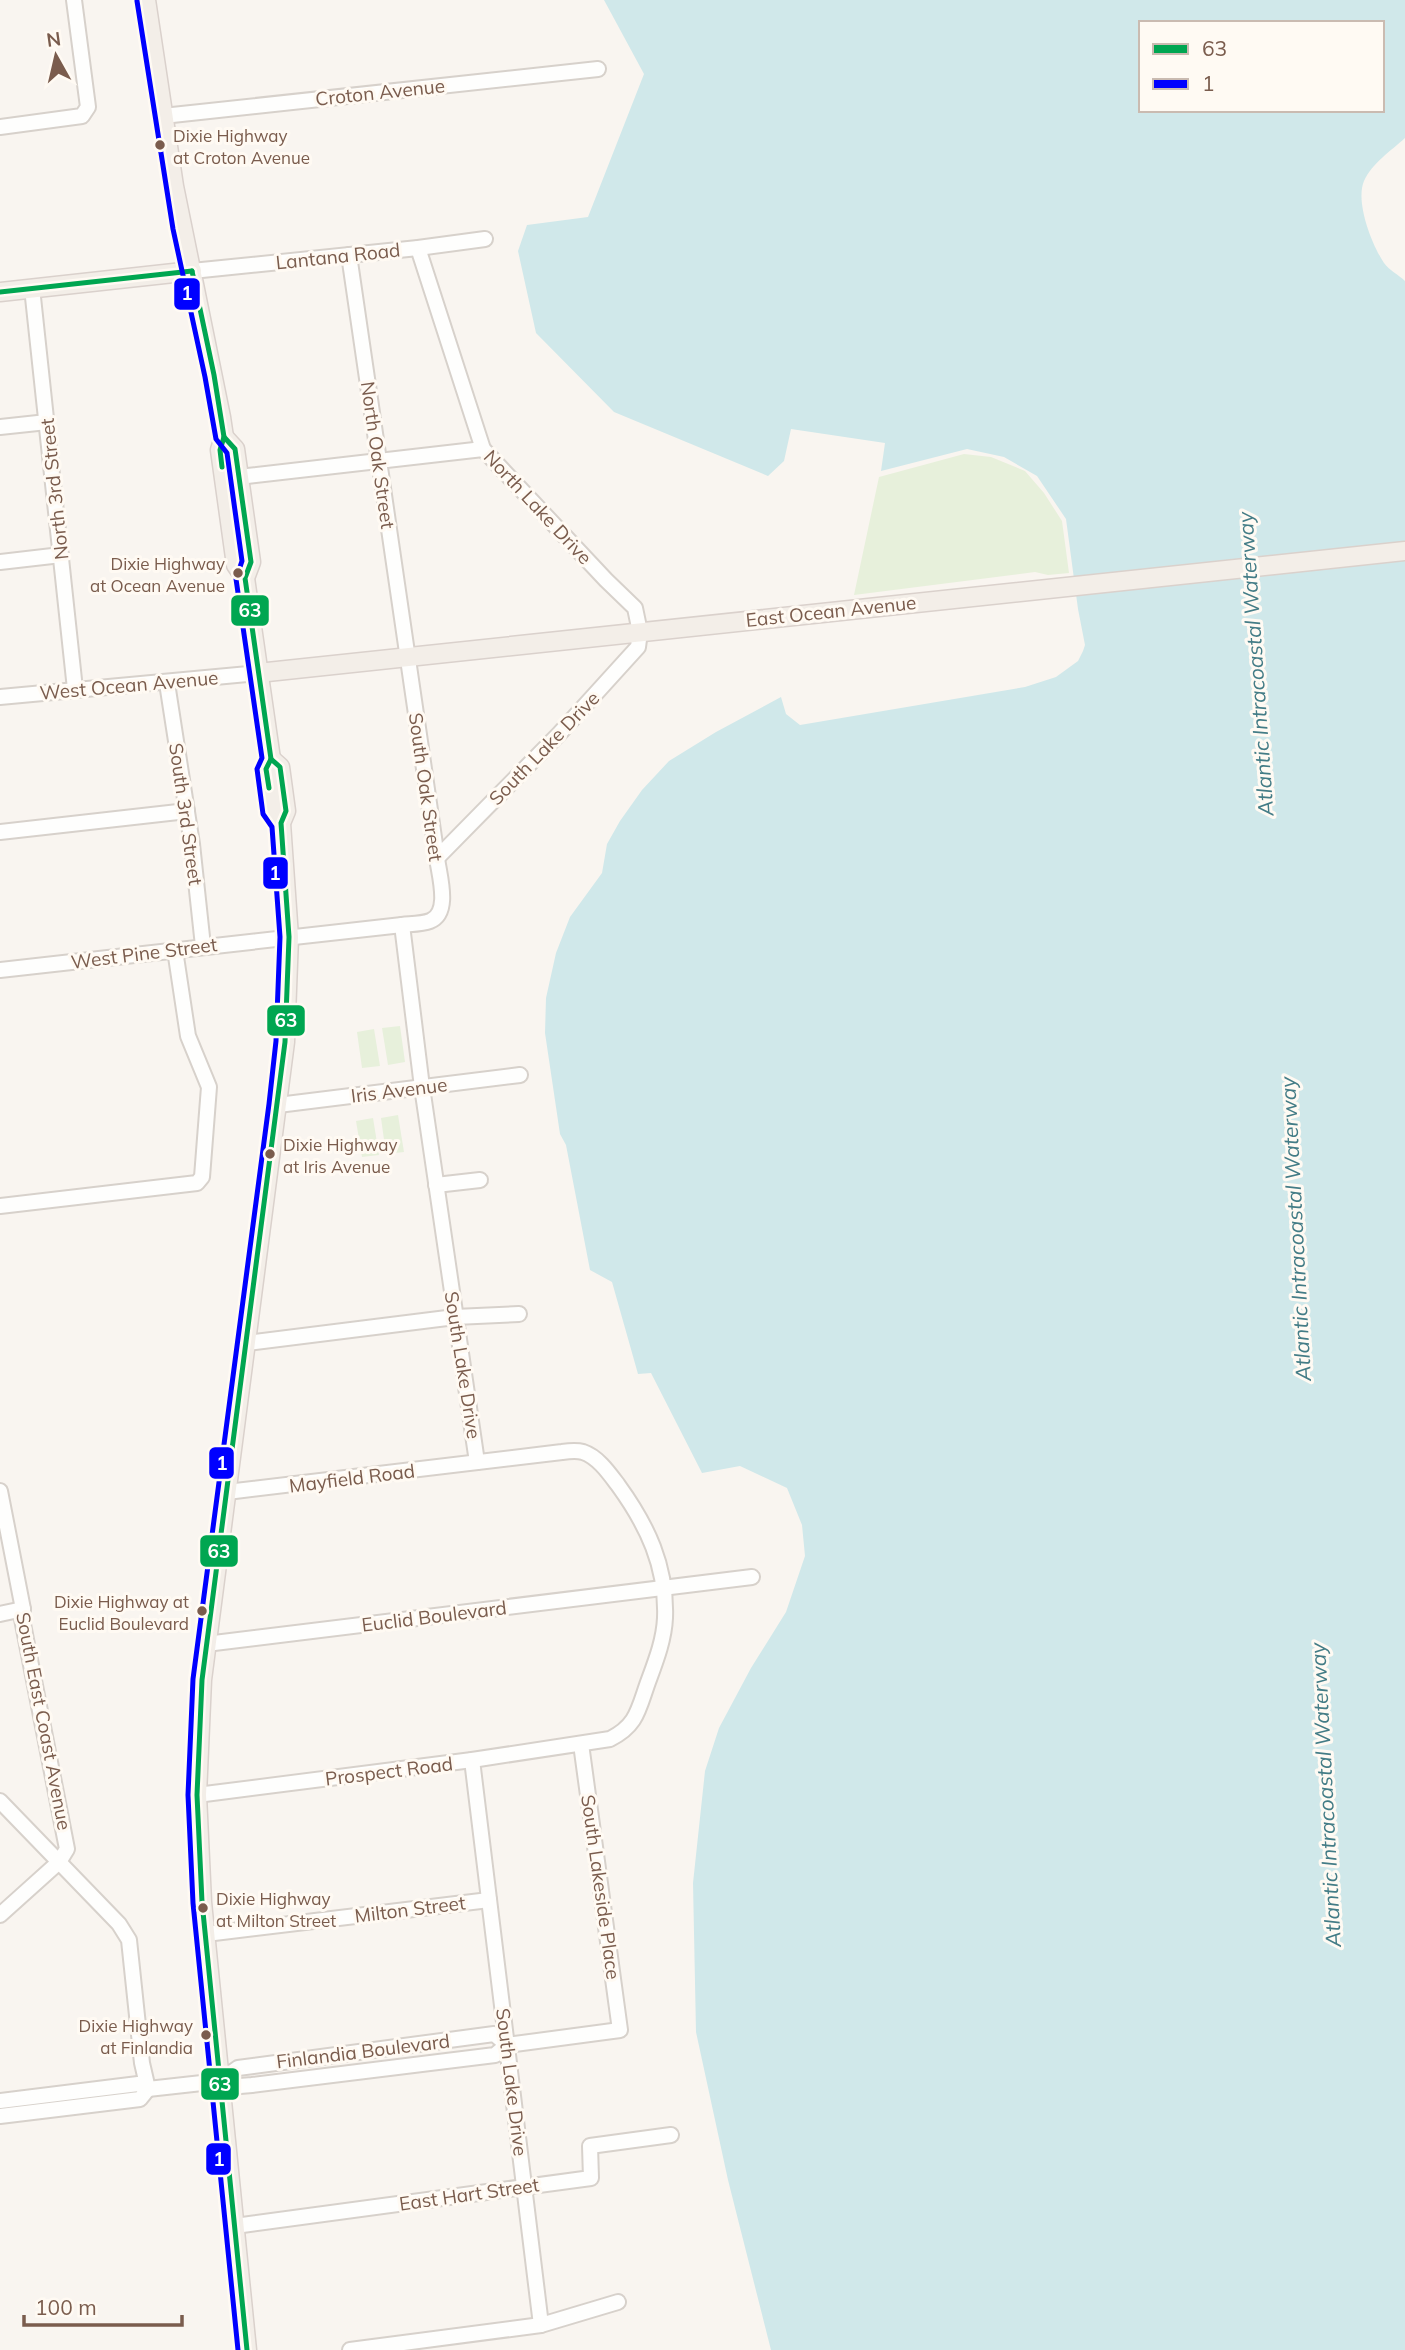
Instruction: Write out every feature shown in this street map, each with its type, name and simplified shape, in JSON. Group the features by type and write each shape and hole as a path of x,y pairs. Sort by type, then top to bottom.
{"main road":[{"path":"146,0 174,186 214,375 224,438 220,450 236,565 245,578 271,759 266,769 272,813 281,823 289,937 285,1042 206,1644 197,1795 199,1865 247,2350"},
{"path":"0,292 192,271"},
{"path":"224,438 235,449 251,562 245,578"},
{"name":"East Ocean Avenue","path":"258,673 1405,551"}],"street":[{"path":"0,127 82,116 85,113 88,107 75,0"},
{"name":"Croton Avenue","path":"163,116 598,69"},
{"name":"Lantana Road","path":"192,271 485,239"},
{"name":"North Lake Drive","path":"418,248 483,449 635,608 640,632"},
{"name":"North Oak Street","path":"349,255 407,656"},
{"name":"North 3rd Street","path":"32,288 75,689"},
{"path":"0,427 47,422"},
{"path":"239,477 483,449"},
{"path":"0,562 61,555"},
{"name":"South Lake Drive","path":"437,858 559,734 638,647 640,632"},
{"name":"South Oak Street","path":"402,925 430,921 437,917 442,905 407,656"},
{"name":"West Ocean Avenue","path":"0,697 258,673"},
{"name":"South 3rd Street","path":"167,683 187,811 203,946"},
{"path":"0,832 187,811"},
{"name":"South Lake Drive","path":"402,925 422,1087 477,1462 562,1452 586,1453 610,1473 640,1515 653,1544 663,1588 665,1618 661,1646 639,1710 627,1731 610,1739 581,1744"},
{"name":"West Pine Street","path":"0,970 402,925"},
{"path":"0,1206 197,1183 202,1177 209,1087 188,1036 175,950"},
{"name":"Iris Avenue","path":"278,1105 520,1075"},
{"path":"436,1185 480,1180"},
{"path":"247,1343 455,1317 519,1314"},
{"name":"Mayfield Road","path":"227,1492 477,1462"},
{"name":"South East Coast Avenue","path":"0,1491 23,1609 22,1619 66,1835 67,1849 59,1862"},
{"name":"Euclid Boulevard","path":"206,1644 751,1577"},
{"path":"0,1614 23,1609"},
{"name":"Prospect Road","path":"197,1795 581,1744"},
{"name":"South Lakeside Place","path":"581,1744 620,2030"},
{"name":"South Lake Drive","path":"472,1760 541,2325"},
{"path":"0,1801 119,1924 129,1940 142,2063 148,2089"},
{"path":"0,1915 59,1862"},
{"name":"Milton Street","path":"206,1934 489,1900"},
{"name":"Finlandia Boulevard","path":"0,2101 138,2084 148,2089 220,2081 240,2086 252,2085 495,2055 507,2045 620,2030"},
{"name":"Finlandia Boulevard","path":"220,2081 238,2068 494,2034 507,2045"},
{"name":"Finlandia Boulevard","path":"0,2116 140,2099 148,2089"},
{"name":"East Hart Street","path":"235,2226 591,2178 590,2146 671,2135"},
{"path":"350,2350 541,2325 618,2302"}],"green space":[{"path":"964,454 991,457 1025,471 1044,493 1062,521 1069,573 1048,575 1035,572 854,595 879,477"},
{"path":"400,1026 405,1062 388,1065 382,1028"},
{"path":"374,1029 380,1066 362,1068 357,1032"},
{"path":"398,1115 404,1152 386,1154 381,1118"},
{"path":"373,1118 379,1155 362,1157 356,1121"}],"water":[{"name":"Atlantic Intracoastal Waterway","path":"604,0 1405,0 1405,138 1367,175 1362,200 1366,223 1379,255 1386,266 1405,281 1405,2350 771,2350 728,2180 696,2032 693,1883 705,1771 719,1728 751,1668 786,1612 805,1556 802,1525 787,1488 740,1466 702,1473 651,1373 638,1374 612,1282 590,1270 566,1145 560,1134 545,1033 546,998 556,953 570,917 602,873 607,844 642,790 669,761 781,697 786,714 800,725 1025,687 1056,677 1078,661 1085,645 1066,519 1037,476 1004,457 967,449 881,471 885,443 791,429 784,461 768,476 614,412 536,333 518,251 527,225 588,217 644,74"}],"transit line":[{"name":"1","path":"137,1 173,229 216,439 227,453 242,561 236,579 262,758 257,769 263,814 272,827 280,937 276,1041 269,1104 193,1679 188,1795 193,1903 238,2350"},
{"name":"63","path":"192,271 224,437 220,450 222,467"},
{"name":"63","path":"0,292 192,271"},
{"name":"63","path":"224,437 235,449 251,562 245,578 271,759 266,769 269,788"},
{"name":"63","path":"247,2350 202,1902 197,1795 202,1680 285,1042 289,937 281,823 286,811 280,767 271,759"}],"place":[{"name":"Dixie Highway at Croton Avenue","path":"160,145"},
{"name":"Dixie Highway at Ocean Avenue","path":"238,573"},
{"name":"Dixie Highway at Iris Avenue","path":"270,1154"},
{"name":"Dixie Highway at Euclid Boulevard","path":"202,1611"},
{"name":"Dixie Highway at Milton Street","path":"203,1908"},
{"name":"Dixie Highway at Finlandia","path":"206,2035"}]}
